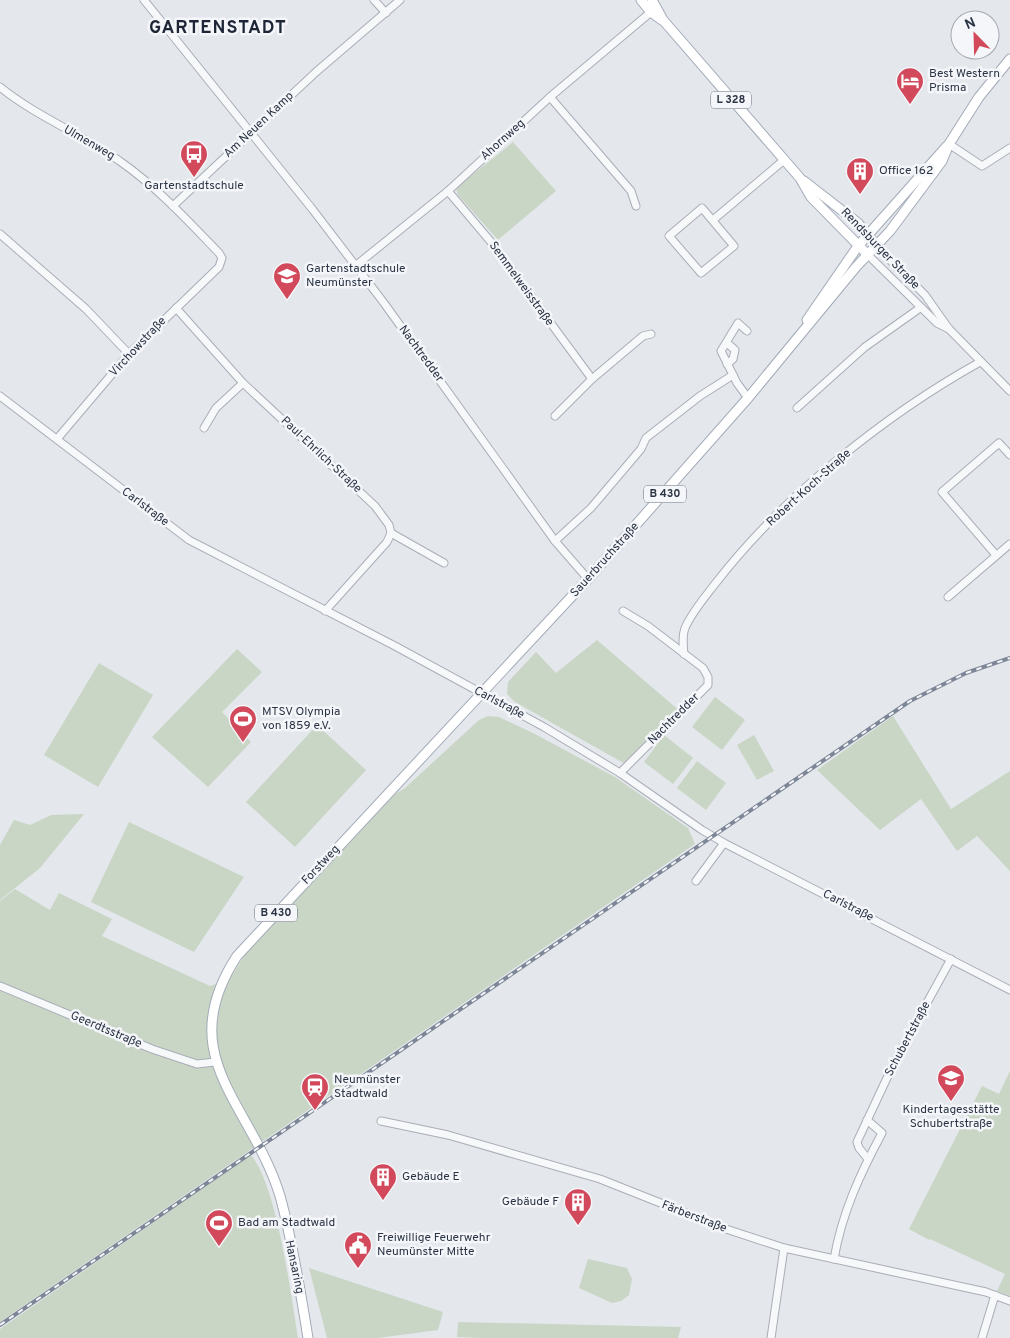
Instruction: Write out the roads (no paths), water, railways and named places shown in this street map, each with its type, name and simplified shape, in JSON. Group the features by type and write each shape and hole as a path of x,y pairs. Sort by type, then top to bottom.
{"main road":[{"name":"Rendsburger Straße","path":"641,0 651,12 663,20"},
{"name":"Rendsburger Straße","path":"652,0 663,20 800,178 811,196 868,255"},
{"name":"B 430","path":"858,246 949,144 979,97 1010,60"},
{"name":"B 430","path":"868,255 942,161 949,144"},
{"name":"Rendsburger Straße","path":"800,178 858,223 876,246"},
{"name":"Sauerbruchstraße","path":"802,331 808,318 858,246"},
{"name":"Sauerbruchstraße","path":"482,693 588,579 748,398 802,331 868,255"},
{"name":"Forstweg","path":"256,1141 228,1091 215,1062 210,1021 225,974 237,956 482,693"},
{"name":"Hansaring","path":"256,1141 265,1157 280,1197 308,1338"}],"street":[{"name":"Nachtredder","path":"144,0 313,210 555,541 588,579"},
{"path":"374,0 386,13"},
{"name":"Am Neuen Kamp","path":"174,206 250,133 400,0"},
{"name":"Ahornweg","path":"354,267 448,191 550,97 651,12"},
{"name":"Ulmenweg","path":"0,87 16,100 120,161 174,206"},
{"path":"550,97 631,191 636,206"},
{"path":"949,144 982,166 1010,148"},
{"path":"713,220 784,160"},
{"name":"Semmelweisstraße","path":"448,191 491,242 592,379"},
{"name":"Virchowstraße","path":"57,439 129,354 218,267 222,258 219,253 174,206"},
{"path":"702,208 713,220 734,246 701,273 669,236 702,208"},
{"path":"0,234 86,309 129,354"},
{"name":"Rendsburger Straße","path":"876,246 925,294 949,329 1010,391"},
{"name":"Rendsburger Straße","path":"868,255 937,324 949,329"},
{"name":"Paul-Ehrlich-Straße","path":"176,308 243,383 375,506 389,524 391,533"},
{"path":"797,408 865,347 920,308"},
{"path":"747,331 738,323 727,344 721,350 733,375 748,398"},
{"path":"555,416 592,379 643,336 651,334"},
{"path":"727,344 735,350 733,359 727,364"},
{"name":"Robert-Koch-Straße","path":"684,654 685,628 727,569 752,540 805,488 875,432 942,385 980,362"},
{"path":"555,541 591,508 641,449 646,438 700,396 733,375"},
{"path":"204,428 216,408 243,383"},
{"name":"Carlstraße","path":"0,396 189,540 482,693 620,772 702,830 724,843 1010,990"},
{"path":"996,555 942,492 999,442 1010,455"},
{"path":"325,610 380,550 391,533 444,563"},
{"path":"948,597 1010,544"},
{"name":"Nachtredder","path":"620,772 708,686 708,677 703,668 648,626 623,611"},
{"path":"696,880 724,843"},
{"name":"Schubertstraße","path":"868,1159 859,1148 857,1142 894,1063 950,959"},
{"name":"Geerdtsstraße","path":"0,986 152,1049 197,1064 215,1062"},
{"path":"834,1259 839,1230 850,1197 882,1133 867,1120"},
{"name":"Färberstraße","path":"381,1121 448,1135 600,1178 726,1229 784,1248 995,1295 1010,1301"},
{"path":"771,1338 784,1248"},
{"path":"982,1338 995,1295"}],"railway":[{"path":"0,1325 910,701 966,673 1010,658"}],"place":[{"name":"Best Western Prisma","path":"910,105"},
{"name":"Gartenstadtschule","path":"194,178"},
{"name":"Office 162","path":"860,195"},
{"name":"Gartenstadtschule Neumünster","path":"287,300"},
{"name":"MTSV Olympia von 1859 e.V.","path":"243,743"},
{"name":"Kindertagesstätte Schubertstraße","path":"951,1102"},
{"name":"Neumünster Stadtwald","path":"315,1111"},
{"name":"Gebäude E","path":"383,1201"},
{"name":"Gebäude F","path":"578,1226"},
{"name":"Bad am Stadtwald","path":"219,1247"},
{"name":"Freiwillige Feuerwehr Neumünster Mitte","path":"358,1269"}],"district":[{"name":"GARTENSTADT","path":"218,28"}]}
